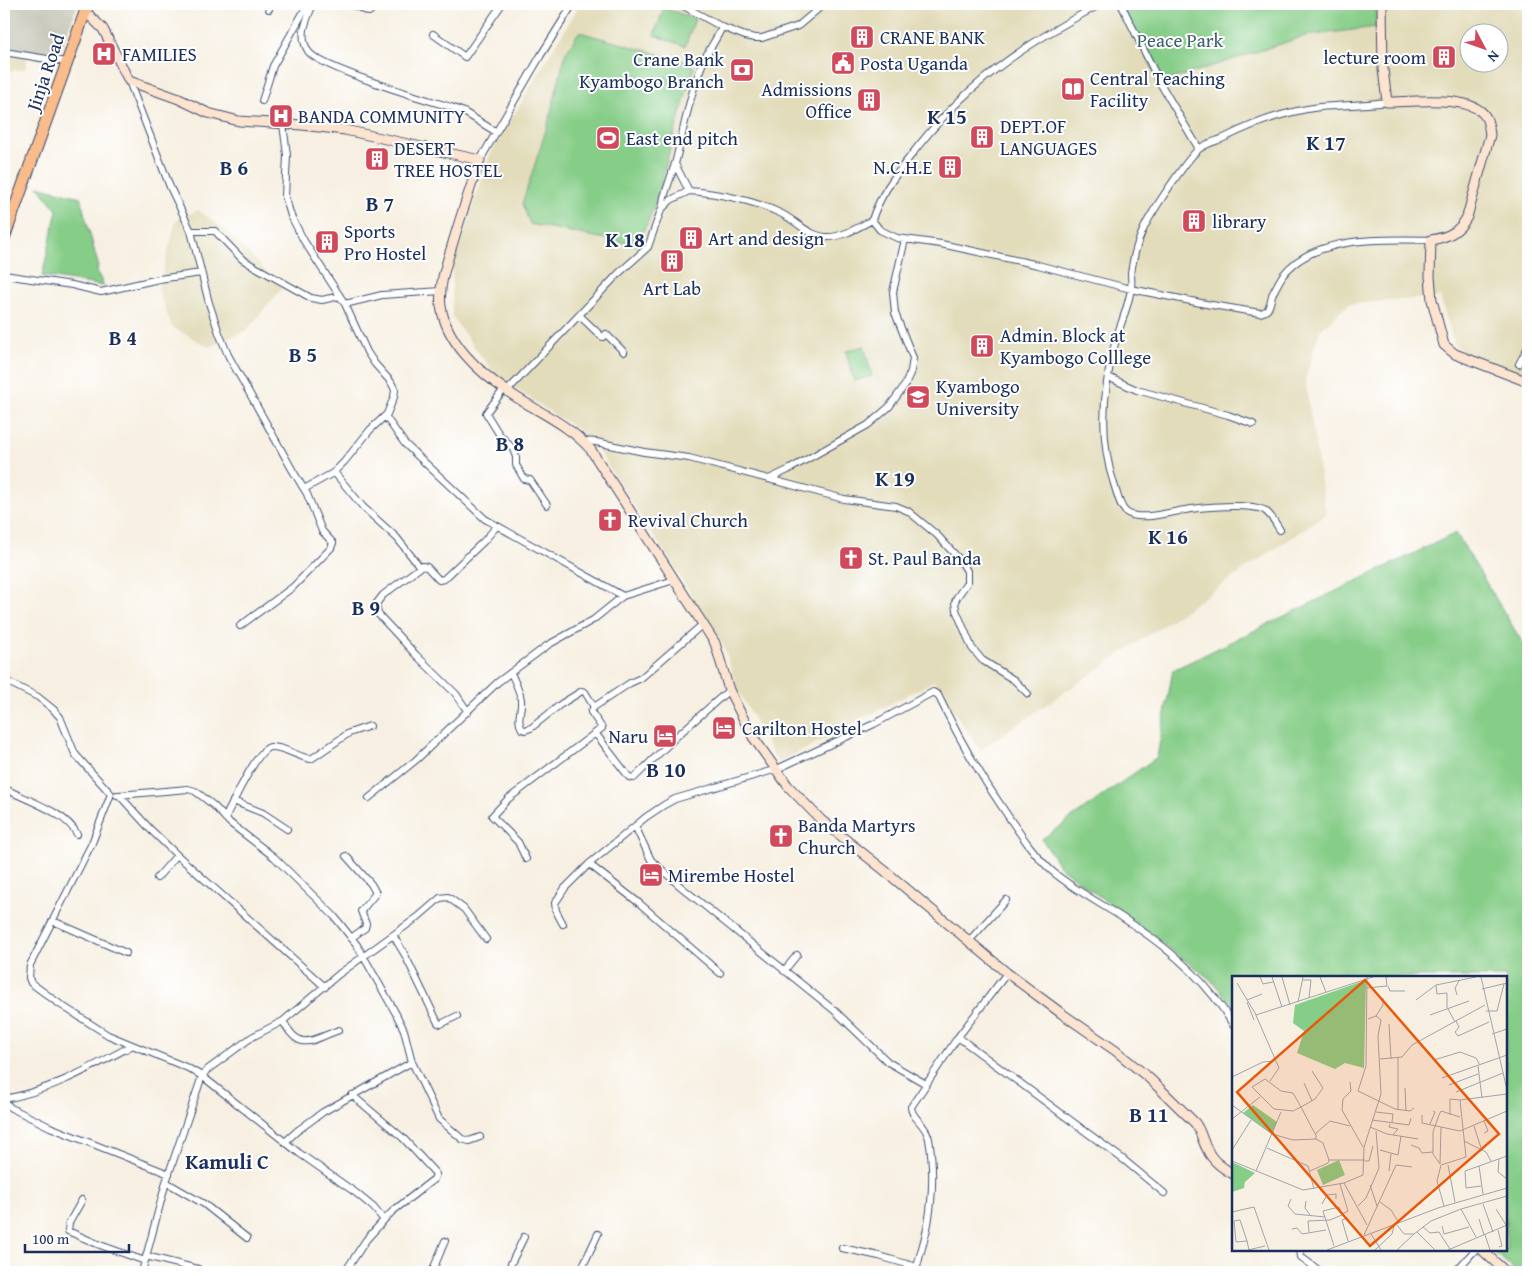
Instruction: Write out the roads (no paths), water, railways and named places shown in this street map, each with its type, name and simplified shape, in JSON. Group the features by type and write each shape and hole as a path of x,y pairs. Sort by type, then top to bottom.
{"highway":[{"name":"Jinja Road","path":"4,238 87,7"}],"street":[{"path":"262,101 273,66 308,4"},
{"path":"313,4 302,35 309,54 316,60 464,112 496,132"},
{"path":"351,4 369,12 376,4"},
{"path":"433,34 465,57 502,4"},
{"path":"573,4 480,160 450,252 441,291 443,314 452,335 473,362 506,390 555,420 583,441 606,470 715,643 729,690 753,737 788,786 820,820 884,870 1007,973 1116,1051 1150,1079 1195,1123 1213,1159 1232,1173"},
{"path":"680,4 722,28 745,36 762,38 798,26 824,4"},
{"path":"661,210 671,200 689,192 723,195 774,210 811,232 826,237 859,227 872,220 880,201 900,169 950,109 982,79 1007,59 1040,38 1101,4"},
{"path":"1121,4 1160,84 1199,149"},
{"path":"1382,4 1383,69 1387,102"},
{"path":"87,7 103,30 129,81 170,187 191,231 209,303 228,356 304,489 320,527 333,542 333,545 293,588 240,626"},
{"path":"547,505 530,480 524,479 516,465 516,457 512,449 499,434 486,413 619,273 648,247 676,164 688,109 696,83 705,59 722,28"},
{"path":"4,52 66,62"},
{"path":"129,81 222,117 254,123 345,130 480,160"},
{"path":"872,220 880,230 905,239 941,244 1131,288 1260,313 1269,308 1273,294 1290,267 1318,251 1335,245 1363,240 1431,240 1444,238 1462,226 1467,217 1490,135 1486,117 1479,110 1471,105 1443,101 1387,102 1319,107 1283,114 1246,127 1199,149 1174,182 1145,226 1133,259 1131,288 1108,377 1103,428 1111,474 1125,511 1131,515 1140,516 1223,507 1254,508 1266,511 1280,530"},
{"path":"282,124 287,155 285,196 288,208 299,232 345,304 367,352 394,387 394,397 385,416 370,430 334,472 304,489"},
{"path":"676,164 689,192"},
{"path":"191,231 215,231 242,259 311,298 322,300 340,296"},
{"path":"770,479 797,466 868,425 889,407 906,385 913,358 895,313 893,292 905,239"},
{"path":"1431,240 1430,276 1432,300 1444,345 1455,354 1528,382"},
{"path":"4,275 72,285 101,292 159,279 201,273"},
{"path":"345,304 382,295 441,291"},
{"path":"579,315 601,336 603,337 606,334 624,352"},
{"path":"1519,364 1528,347"},
{"path":"1108,377 1136,390 1228,415 1253,424"},
{"path":"385,416 401,439 420,460 485,520 623,596"},
{"path":"583,441 689,458 844,499 896,506 908,511 920,520 960,560 967,570 967,583 955,602 956,610 972,648 982,660 1014,680 1028,694"},
{"path":"334,472 363,506 397,538 420,567"},
{"path":"468,712 456,694 416,655 376,611 378,601 420,567 426,566 439,580 444,580 496,527"},
{"path":"369,798 412,764 498,682 554,641 580,628 623,596 674,580"},
{"path":"526,859 518,842 492,816 508,799 602,728 591,712 594,707 630,683 641,678 703,624"},
{"path":"511,673 521,699 519,720 520,726 524,730 531,728 558,706 582,691 585,692 594,707"},
{"path":"4,680 38,697 54,708 60,717 75,754 110,794 119,795 188,789 203,797 225,818 286,867 324,906 364,957 404,1030 412,1062 439,1118 462,1139 470,1141 480,1137"},
{"path":"596,734 627,775 634,778 677,736 729,690"},
{"path":"563,924 556,911 555,901 589,864 655,810 675,799 776,769 874,724 930,692 936,693 991,793 1043,862 1054,873 1132,923 1169,951 1219,1003 1232,1023"},
{"path":"225,818 257,760 267,748 277,748 311,758 317,756 349,733 370,726"},
{"path":"4,788 48,809 69,823 76,834"},
{"path":"110,794 92,843 30,965 29,978 31,983 87,1022 131,1046 188,1068 202,1076 327,1175 356,1193 373,1207 384,1220"},
{"path":"119,795 177,856 325,987"},
{"path":"234,801 263,813 288,829"},
{"path":"635,826 646,853 655,864 835,1011 888,1062 926,1084"},
{"path":"157,878 177,856"},
{"path":"346,856 371,884 376,893 361,911 366,924 365,928 351,938"},
{"path":"589,864 639,903 720,973"},
{"path":"142,1272 166,1182 202,1076 207,1070 236,1048 283,1021 339,974 418,917 440,898 445,896 452,899 464,909 486,939"},
{"path":"969,941 1006,900"},
{"path":"53,921 126,953"},
{"path":"394,935 438,1023 440,1024 457,1016"},
{"path":"784,971 797,955"},
{"path":"842,1248 879,1256 916,1270 928,1224 933,1176 928,1133 913,1114 911,1107 958,1037 1007,973"},
{"path":"283,1021 292,1036 299,1040 308,1041 339,1030"},
{"path":"958,1037 1124,1160 1164,1193"},
{"path":"131,1046 52,1086 4,1100 11,1108 50,1127 169,1174"},
{"path":"285,1142 313,1119 412,1062"},
{"path":"346,1272 366,1240 384,1220 434,1179 436,1174 403,1138 352,1095"},
{"path":"166,1182 204,1204 247,1238"},
{"path":"82,1200 69,1223 68,1231 100,1245 146,1259 198,1269"},
{"path":"580,1272 598,1234"},
{"path":"507,1272 524,1237"},
{"path":"432,1272 445,1241"},
{"path":"1300,1251 1301,1257 1321,1272"},
{"path":"1455,1272 1474,1251"},
{"path":"1483,1251 1506,1272"},
{"path":"745,1272 758,1272"}],"place":[{"name":"CRANE BANK","path":"862,37"},
{"name":"FAMILIES","path":"104,54"},
{"name":"lecture room","path":"1444,57"},
{"name":"Posta Uganda","path":"843,63"},
{"name":"Crane Bank Kyambogo Branch","path":"742,70"},
{"name":"Central Teaching Facility","path":"1073,89"},
{"name":"Admissions Office","path":"869,100"},
{"name":"BANDA COMMUNITY","path":"281,116"},
{"name":"DEPT.OF LANGUAGES","path":"982,137"},
{"name":"East end pitch","path":"608,138"},
{"name":"DESERT TREE HOSTEL","path":"377,159"},
{"name":"N.C.H.E","path":"950,167"},
{"name":"library","path":"1194,221"},
{"name":"Art and design","path":"691,238"},
{"name":"Sports Pro Hostel","path":"327,242"},
{"name":"Art Lab","path":"672,261"},
{"name":"Admin. Block at Kyambogo Colllege","path":"982,346"},
{"name":"Kyambogo University","path":"918,397"},
{"name":"Revival Church","path":"610,520"},
{"name":"St. Paul Banda","path":"851,558"},
{"name":"Carilton Hostel","path":"724,728"},
{"name":"Naru","path":"665,736"},
{"name":"Banda Martyrs Church","path":"781,836"},
{"name":"Mirembe Hostel","path":"651,875"}],"district":[{"name":"K 15","path":"947,117"},
{"name":"K 17","path":"1326,143"},
{"name":"B 6","path":"234,168"},
{"name":"B 7","path":"380,204"},
{"name":"K 18","path":"625,240"},
{"name":"B 4","path":"123,338"},
{"name":"B 5","path":"303,355"},
{"name":"B 8","path":"510,444"},
{"name":"K 19","path":"895,479"},
{"name":"K 16","path":"1168,537"},
{"name":"B 9","path":"366,608"},
{"name":"B 10","path":"666,770"},
{"name":"B 11","path":"1149,1115"},
{"name":"Kamuli C","path":"227,1162"}],"park label":[{"name":"Peace Park","path":"1180,40"}]}
